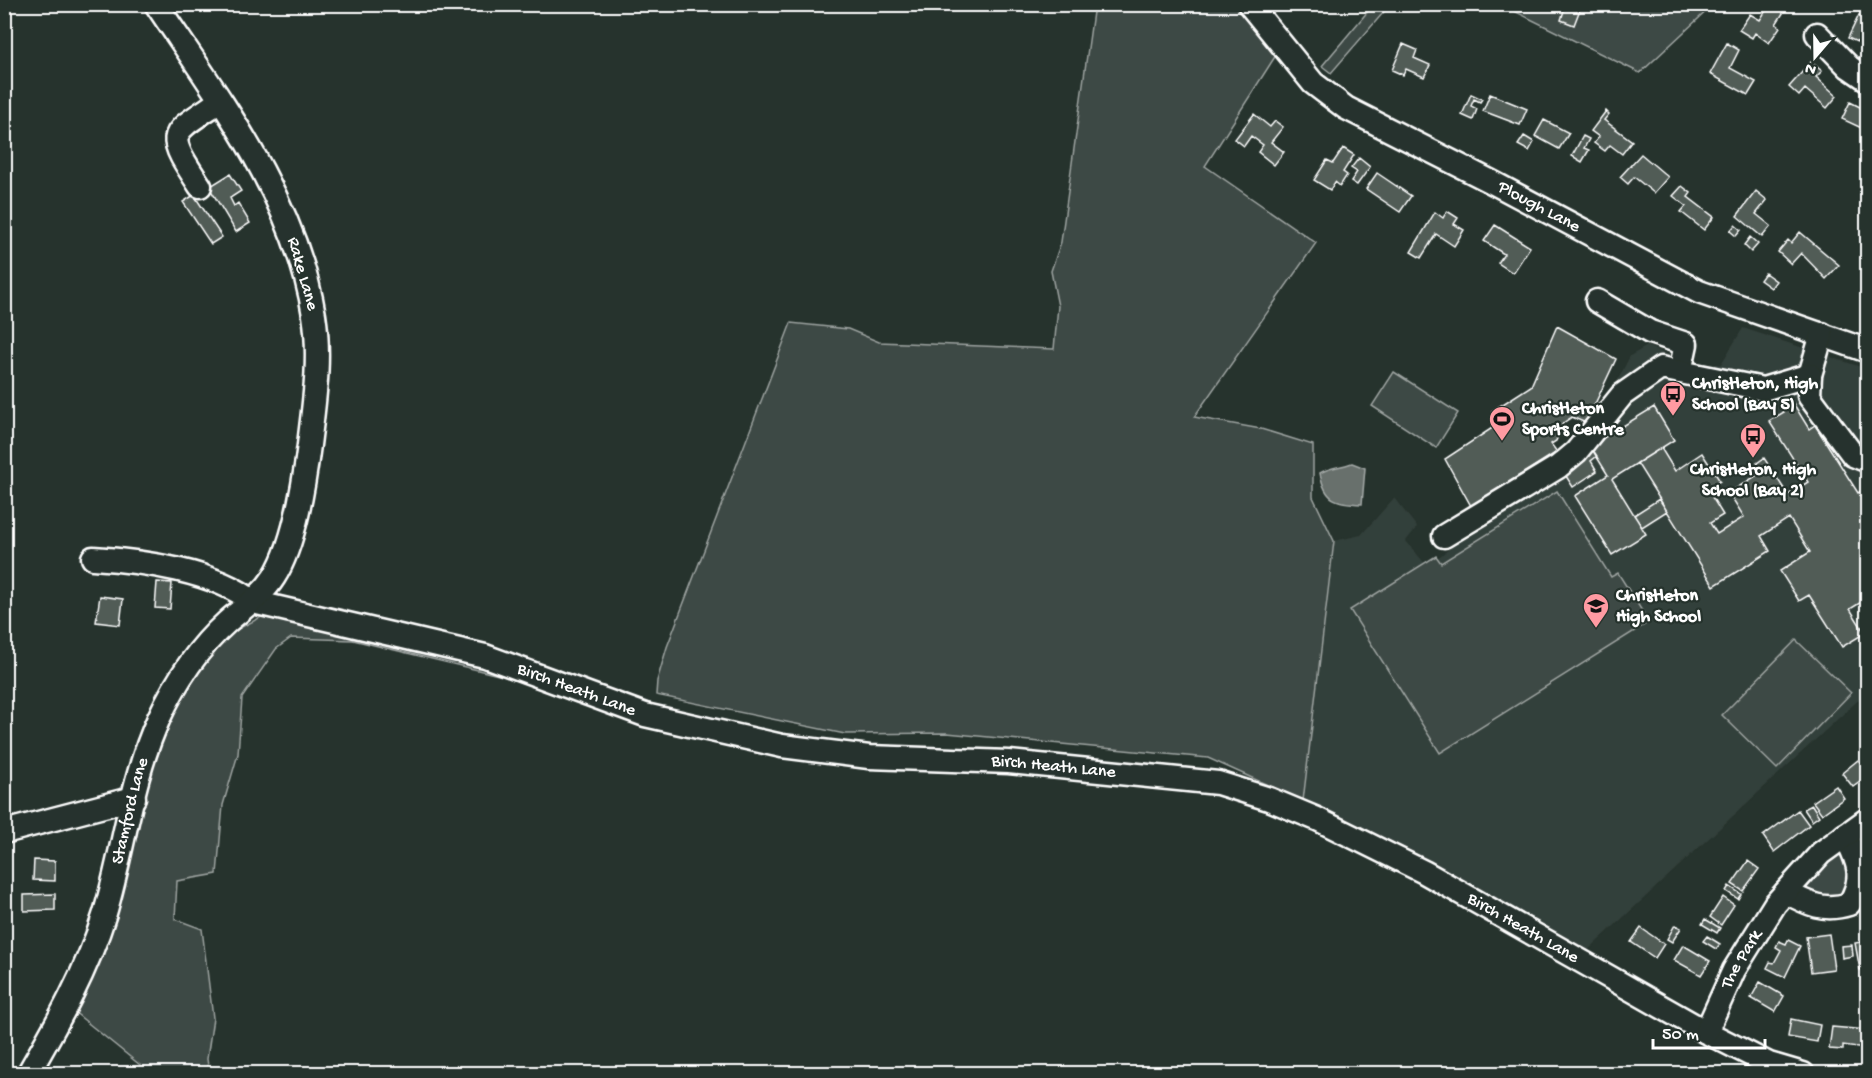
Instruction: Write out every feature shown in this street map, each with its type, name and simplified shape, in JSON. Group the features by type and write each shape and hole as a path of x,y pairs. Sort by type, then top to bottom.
{"street":[{"name":"Rake Lane","path":"156,4 255,154 285,218 299,256 314,316 316,381 304,492 275,576"},
{"name":"Plough Lane","path":"1249,4 1313,82 1346,108 1490,180 1699,291 1868,351"},
{"path":"1819,33 1849,67 1868,80"},
{"path":"200,186 175,146 174,138 178,129 220,101"},
{"path":"1597,301 1650,332 1696,345 1680,372"},
{"path":"1822,334 1810,375 1809,396 1853,455 1868,461"},
{"path":"1444,536 1558,467 1576,452 1622,395 1661,368 1763,389 1810,375"},
{"name":"Birch Heath Lane","path":"93,558 154,564 233,588 253,602 485,656 645,715 782,746 869,757 1009,762 1218,783 1269,799 1317,819 1424,873 1707,1032 1769,1064 1803,1074"},
{"name":"Stamford Lane","path":"28,1074 69,1005 97,935 147,750 170,696 201,648 228,621 253,602 275,576"},
{"path":"4,832 134,798"},
{"name":"The Park","path":"1707,1032 1734,970 1775,904 1821,853 1868,819"},
{"path":"1786,892 1814,907 1834,909 1849,904 1861,879 1858,859 1845,836"}],"shaded area":[{"path":"1374,4 1390,5 1331,73 1322,66"},
{"path":"1094,5 1238,5 1278,52 1205,166 1316,243 1194,417 1261,429 1313,445 1313,497 1334,541 1303,801 1208,758 947,733 845,734 656,695 657,681 667,647 791,323 848,329 879,342 1054,349 1058,306 1051,271 1061,242"},
{"path":"1502,5 1713,5 1640,73"},
{"name":"Christleton High School","path":"1743,328 1864,368 1868,396 1867,692 1586,952 1303,801 1334,541 1361,535 1394,498 1417,527 1406,541 1427,566 1585,444 1630,356 1647,346 1691,365 1721,364"},
{"path":"1394,372 1458,413 1436,448 1372,406"},
{"path":"1352,463 1365,468 1362,504 1345,503 1333,499 1325,490 1322,482 1320,473"},
{"path":"1557,491 1611,577 1618,573 1649,622 1440,753 1350,610 1436,556 1441,563"},
{"path":"269,613 416,645 569,692 353,640 291,638 276,649 242,698 238,754 223,805 217,874 177,881 175,919 202,929 213,1018 207,1059 209,1073 150,1073 73,1011 152,757 191,676 226,635"},
{"path":"1796,640 1851,693 1777,769 1722,715"},
{"path":"1842,852 1850,857 1848,899 1821,903 1803,888 1809,873"}],"building":[{"path":"1566,4 1582,4 1574,25 1561,20"},
{"path":"1770,4 1789,4 1776,24 1780,27 1769,43 1755,33 1752,38 1739,30 1750,14 1760,20"},
{"path":"1859,15 1868,19 1868,47 1848,38"},
{"path":"1727,43 1739,50 1730,68 1756,82 1748,95 1710,74"},
{"path":"1403,44 1417,50 1414,58 1430,65 1424,77 1406,69 1403,75 1392,70"},
{"path":"1811,62 1822,71 1816,77 1837,96 1827,108 1805,89 1799,96 1789,87"},
{"path":"1471,94 1482,99 1480,102 1474,99 1471,106 1477,109 1473,120 1462,115"},
{"path":"1490,94 1527,109 1520,125 1483,111"},
{"path":"1850,102 1868,111 1868,131 1842,119"},
{"path":"1606,111 1609,114 1604,120 1632,141 1622,154 1610,145 1605,151 1594,143 1599,137 1591,131"},
{"path":"1254,114 1270,127 1275,121 1283,127 1271,142 1284,152 1274,165 1258,152 1263,145 1251,136 1244,146 1235,139"},
{"path":"1544,120 1569,133 1559,149 1535,136"},
{"path":"1524,136 1534,142 1529,151 1518,145"},
{"path":"1583,136 1589,139 1584,148 1589,150 1582,162 1572,156"},
{"path":"1343,148 1354,155 1343,172 1347,175 1340,186 1335,182 1330,190 1314,180 1327,160 1333,163"},
{"path":"1641,154 1668,177 1654,193 1634,177 1628,184 1620,177"},
{"path":"1359,158 1370,167 1357,185 1351,181 1357,172 1351,168"},
{"path":"1377,173 1411,196 1400,212 1366,189"},
{"path":"230,174 241,191 230,198 234,206 238,203 250,223 236,232 209,187"},
{"path":"1682,186 1691,193 1688,197 1714,217 1704,230 1681,212 1686,206 1673,196"},
{"path":"1756,191 1767,200 1756,214 1771,226 1762,237 1737,216"},
{"path":"194,195 222,237 211,244 183,202"},
{"path":"1447,211 1458,218 1454,224 1464,230 1454,246 1436,234 1421,258 1411,252 1435,212 1443,218"},
{"path":"1495,225 1530,247 1513,273 1498,263 1504,254 1484,241"},
{"path":"1735,225 1741,230 1736,236 1730,231"},
{"path":"1800,232 1839,265 1826,279 1801,253 1791,264 1778,252 1788,240 1791,243"},
{"path":"1750,237 1758,244 1751,252 1744,245"},
{"path":"1765,273 1776,281 1771,288 1760,280"},
{"path":"1557,326 1616,359 1586,423 1572,417 1563,423 1556,441 1551,444 1557,452 1471,506 1445,459 1500,423 1492,411 1531,386"},
{"path":"1790,398 1809,429 1815,425 1858,493 1863,490 1868,498 1868,598 1850,609 1865,633 1842,647 1809,595 1799,601 1780,571 1810,552 1789,518 1761,536 1770,551 1714,586 1637,463 1661,448 1675,471 1702,453 1720,481 1707,489 1723,515 1710,523 1717,534 1744,517 1729,493 1762,472 1757,463 1764,458 1788,495 1808,482 1769,421 1784,412 1779,404"},
{"path":"1654,407 1674,440 1612,479 1646,534 1612,555 1575,496 1608,475 1590,446"},
{"path":"1593,450 1597,456 1591,461 1597,471 1573,487 1562,470"},
{"path":"1659,499 1667,511 1642,527 1634,515"},
{"path":"157,582 172,583 170,609 155,608"},
{"path":"100,596 123,599 120,625 96,622"},
{"path":"1868,759 1868,776 1853,787 1842,773 1858,760 1862,764"},
{"path":"1836,786 1844,798 1822,814 1813,802"},
{"path":"1812,805 1819,816 1812,821 1804,809"},
{"path":"1798,810 1809,825 1774,852 1763,836"},
{"path":"34,860 55,861 55,881 33,880"},
{"path":"1748,861 1759,869 1743,891 1732,884"},
{"path":"1729,886 1741,894 1738,899 1726,891"},
{"path":"55,894 55,910 24,911 24,895"},
{"path":"1723,897 1734,905 1721,925 1710,917"},
{"path":"1705,919 1720,928 1717,933 1702,924"},
{"path":"1675,925 1681,928 1672,942 1667,939"},
{"path":"1641,928 1664,944 1655,958 1631,942"},
{"path":"1829,934 1834,969 1811,972 1806,937"},
{"path":"1707,936 1720,944 1716,949 1703,941"},
{"path":"1788,940 1800,946 1785,977 1767,968 1770,962 1774,963 1781,950 1776,947 1779,941 1786,944"},
{"path":"1867,941 1868,969 1860,970 1855,943"},
{"path":"1683,945 1710,961 1701,975 1674,960"},
{"path":"1852,945 1853,956 1842,958 1841,946"},
{"path":"1760,982 1784,996 1775,1012 1751,998"},
{"path":"1791,1019 1820,1025 1817,1042 1788,1037"},
{"path":"1832,1027 1867,1030 1865,1048 1843,1045 1843,1050 1829,1049"}],"place":[{"name":"Christleton, High School (Bay 5)","path":"1673,417"},
{"name":"Christleton Sports Centre","path":"1502,442"},
{"name":"Christleton, High School (Bay 2)","path":"1753,459"},
{"name":"Christleton High School","path":"1596,629"}]}
